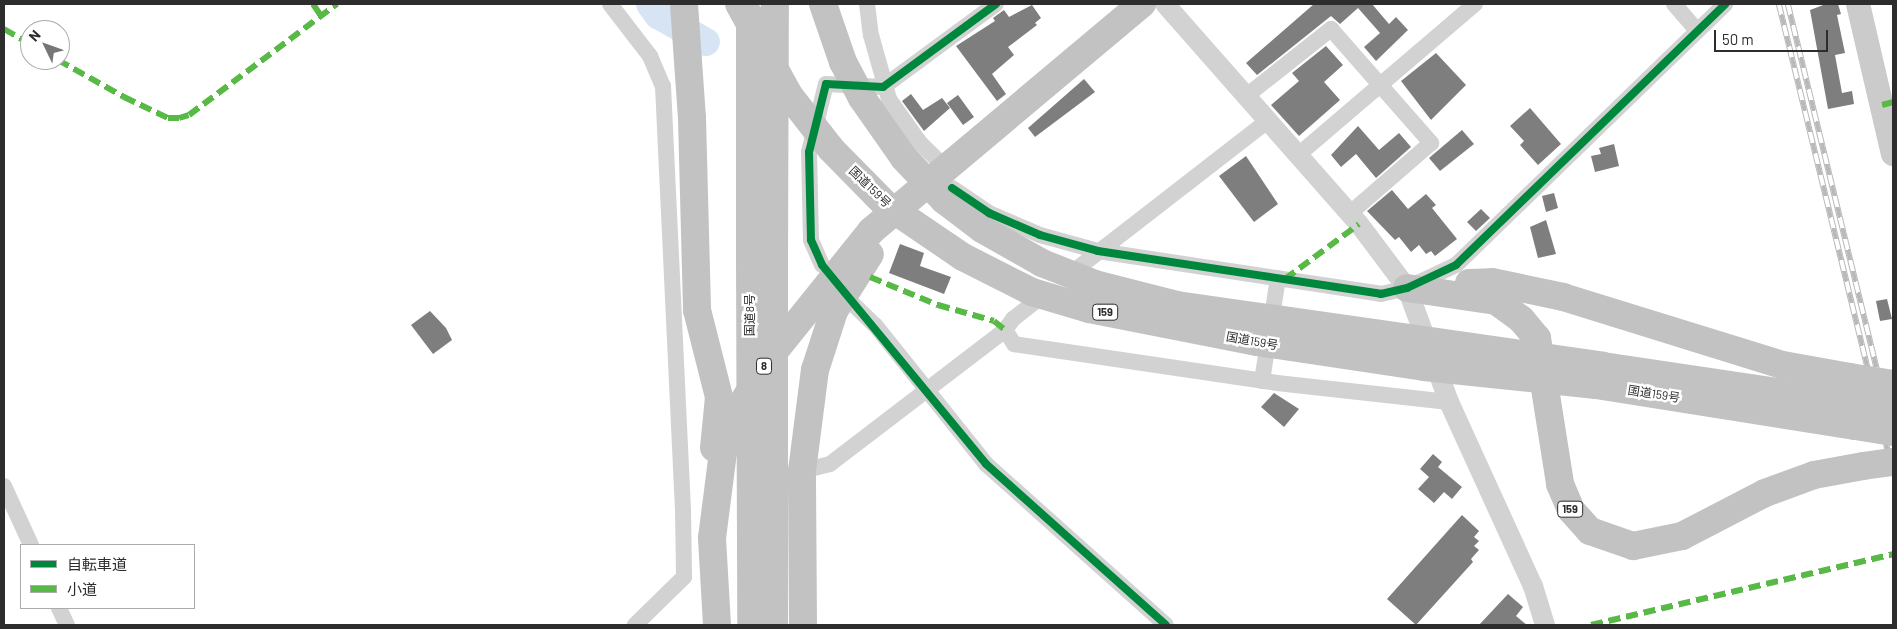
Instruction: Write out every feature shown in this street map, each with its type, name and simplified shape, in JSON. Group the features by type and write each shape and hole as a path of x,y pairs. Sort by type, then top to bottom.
{"highway":[{"name":"国道159号","path":"739,4 789,95 831,149 885,204 962,257 1032,292 1089,309 1257,342 1424,367 1599,376 1853,402 1893,409"},
{"name":"国道8号","path":"750,4 762,258 774,625"},
{"name":"国道8号","path":"751,625 762,258 775,4"},
{"name":"国道159号","path":"823,4 843,62 862,98 904,158 944,200 982,229 1042,263 1094,284 1176,305 1599,376"},
{"name":"8","path":"803,625 802,471 816,370 834,311 859,267 884,236 1142,4"},
{"path":"686,23 697,310 719,397 707,493 712,538"},
{"name":"8","path":"717,625 712,538 723,452 738,411 769,358 871,230 918,188 949,179"},
{"name":"159","path":"1407,288 1492,282 1563,297 1782,365 1853,402 1893,384"},
{"name":"159","path":"1407,288 1496,302 1521,319 1537,338 1560,484 1570,510 1590,531 1633,546 1682,536 1765,493 1814,475 1893,462"},
{"name":"国道159号","path":"1853,402 1893,432"}],"main road":[{"path":"1858,4 1893,154"}],"street":[{"path":"610,4 650,56 662,86 682,500 684,578 635,625"},
{"path":"867,4 883,86 903,123 949,179 989,213 1040,235 1098,251 1381,294 1407,288 1456,265 1725,4"},
{"path":"822,265 811,240 809,152 826,84 883,86 996,4"},
{"path":"1297,156 1475,4"},
{"path":"1674,4 1697,30"},
{"path":"1170,5 1266,122 1349,214 1407,288 1449,402 1533,586 1545,625"},
{"path":"1245,97 1331,29 1432,143 1349,214"},
{"path":"802,471 830,464 1005,330 1013,319 1098,251 1266,122"},
{"path":"1262,381 1278,278"},
{"path":"854,305 875,325 986,464 1166,625"},
{"path":"1005,330 1014,344 1262,381 1449,402"},
{"path":"4,486 31,544"},
{"path":"59,609 67,625"}],"building":[{"path":"1314,4 1372,4 1389,24 1396,17 1408,30 1376,61 1364,47 1380,33 1358,8 1340,24 1331,16 1257,75 1246,63"},
{"path":"1826,4 1838,4 1841,14 1837,15 1845,53 1835,55 1842,93 1852,91 1854,104 1828,109 1810,10"},
{"path":"1032,5 1041,18 1035,23 1037,25 1008,47 1014,55 992,74 1006,94 997,101 956,46 995,21 993,18 1004,10 1009,17"},
{"path":"1326,46 1343,65 1324,82 1340,100 1299,136 1271,105 1299,81 1292,73"},
{"path":"1436,53 1466,85 1431,120 1401,81"},
{"path":"1084,79 1095,92 1035,137 1028,128"},
{"path":"911,94 923,110 942,98 950,108 924,131 902,101"},
{"path":"958,95 974,117 963,125 947,103"},
{"path":"1530,108 1561,144 1538,165 1520,145 1524,141 1510,126"},
{"path":"1358,126 1379,150 1399,133 1411,147 1376,178 1356,154 1341,167 1331,155"},
{"path":"1462,130 1474,144 1440,171 1429,158"},
{"path":"1614,144 1619,166 1595,172 1591,156 1601,154 1599,148"},
{"path":"1246,156 1278,204 1254,222 1219,176"},
{"path":"1392,190 1408,209 1426,194 1436,205 1432,208 1457,239 1435,256 1431,251 1426,254 1419,245 1411,252 1399,237 1395,240 1367,211"},
{"path":"1554,193 1558,208 1546,212 1542,196"},
{"path":"1481,209 1490,218 1476,231 1467,222"},
{"path":"1546,220 1556,254 1538,258 1530,227"},
{"path":"900,244 924,253 920,266 951,277 944,294 889,273"},
{"path":"1887,299 1892,319 1880,321 1876,301"},
{"path":"430,311 446,328 452,340 433,354 411,325"},
{"path":"1274,393 1299,409 1284,427 1261,407"},
{"path":"1433,454 1442,462 1438,467 1462,487 1452,499 1444,492 1434,503 1418,489 1429,477 1420,469"},
{"path":"1462,515 1479,531 1474,537 1479,541 1474,546 1479,550 1471,559 1473,562 1416,625 1387,599"},
{"path":"1508,594 1523,607 1516,616 1527,625 1479,625"}],"waterway":[{"path":"650,4 658,15 706,42"}],"railway":[{"path":"1779,4 1893,471"},
{"path":"1788,4 1893,435"}],"marked path":[{"path":"313,4 321,16"},
{"path":"70,67 124,97 168,118 179,118 189,115 337,4"},
{"path":"4,29 20,38"},
{"path":"1882,105 1893,102"},
{"path":"1285,279 1359,224"},
{"path":"870,277 938,305 994,321 1005,330"},
{"path":"1591,625 1893,554"}],"cycle path":[{"path":"996,4 883,87 826,84 809,152 811,240 822,265 986,464 1166,625"},
{"path":"952,188 989,213 1040,235 1098,251 1381,294 1407,288 1456,265 1725,4"}]}
